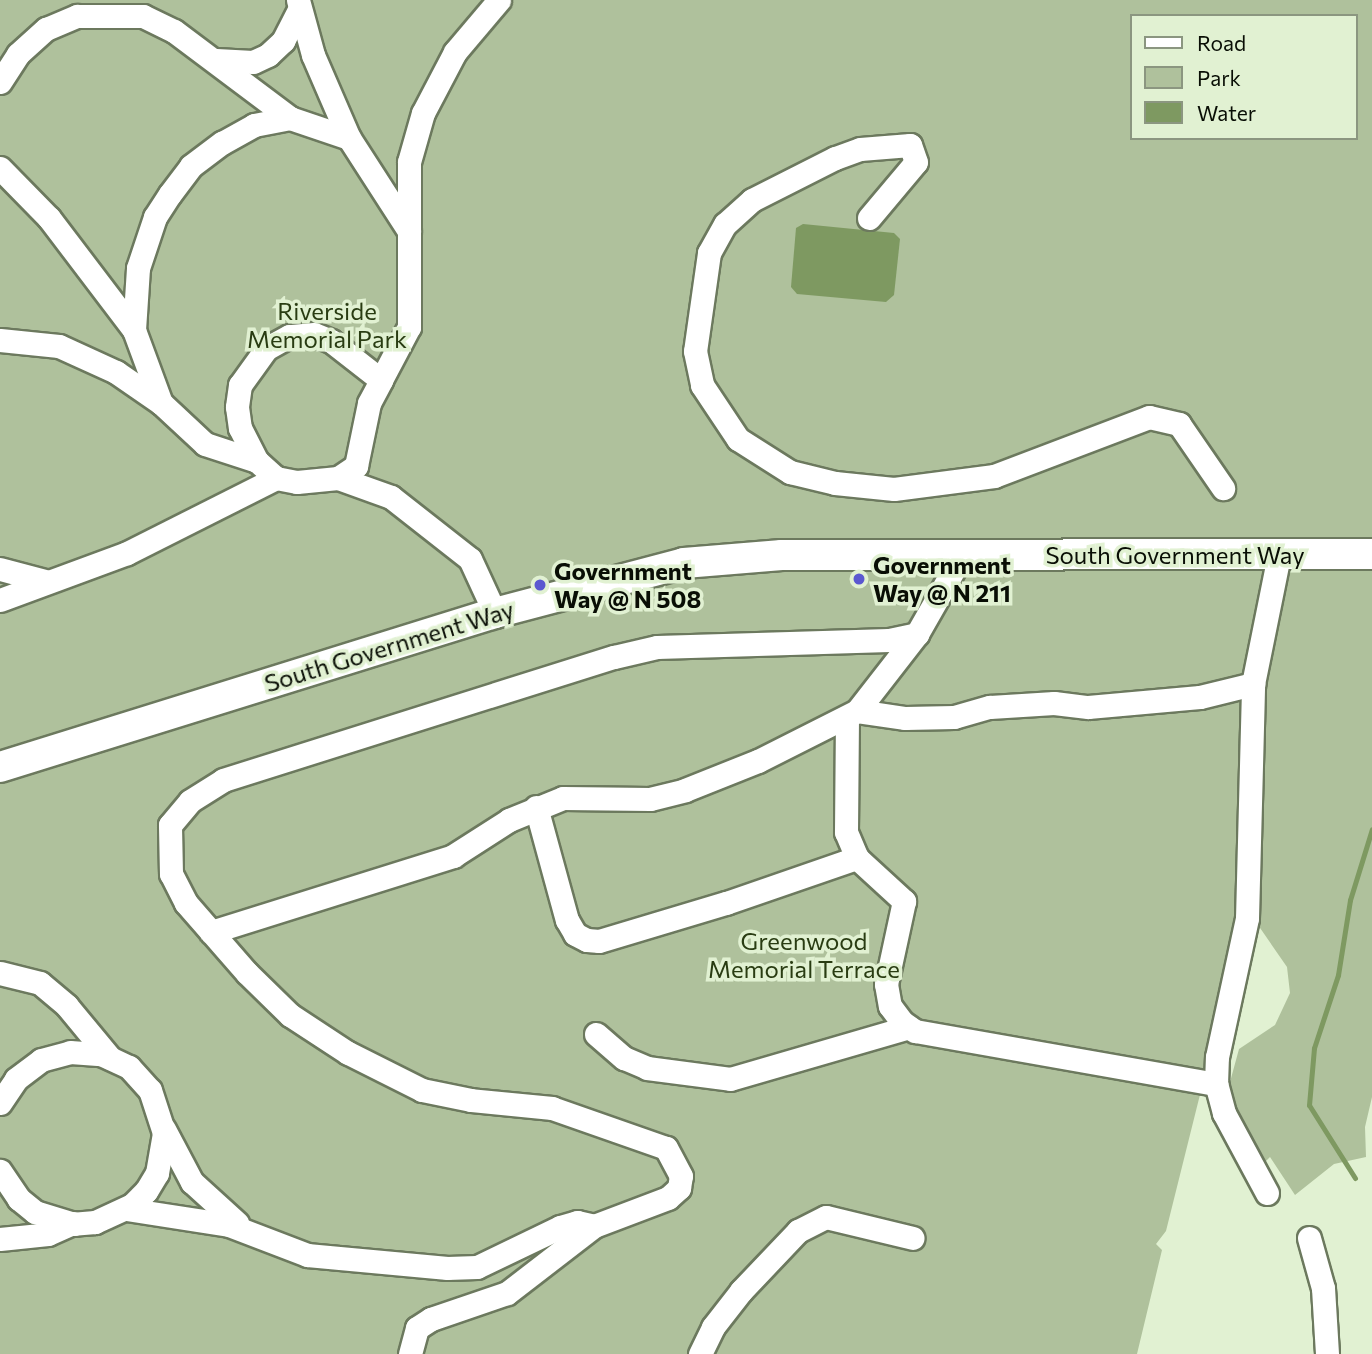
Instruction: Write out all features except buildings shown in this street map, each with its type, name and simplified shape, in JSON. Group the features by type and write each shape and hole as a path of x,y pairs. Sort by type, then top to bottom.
{"main road":[{"name":"South Government Way","path":"0,766 495,613 684,564 782,555 1372,554"}],"lane":[{"path":"152,0 160,24"},
{"path":"338,478 356,466 362,453 369,403 409,327 409,162 423,113 455,52 499,0"},
{"path":"213,59 253,62 268,55 284,41 298,5"},
{"path":"298,5 349,138 409,231"},
{"path":"0,82 18,54 46,29 77,16 143,16 213,59 290,118 349,138"},
{"path":"134,330 138,268 155,217 170,194 191,166 222,143 254,125 290,118"},
{"path":"869,218 916,162 910,145 860,149 835,158 752,200 725,224 709,253 695,351 702,385 738,439 790,472 835,483 894,489 993,476 1149,417 1179,424 1223,488"},
{"path":"0,168 49,218 134,330 161,402"},
{"path":"2,334 58,346 116,372 161,402 205,444 257,461"},
{"path":"381,380 331,341 314,334 289,336 266,349 240,385 237,407 240,428 257,461 276,478 297,482 338,478 391,496 470,559 495,613"},
{"path":"0,600 45,581 127,553 276,478"},
{"path":"211,932 453,856 536,807 563,798 650,799 685,790 852,714 918,634 962,555"},
{"path":"1268,1193 1224,1113 1216,1084 1217,1057 1247,918 1253,684 1279,555"},
{"path":"0,569 45,581"},
{"path":"410,1354 416,1328 431,1319 507,1293 594,1226 659,1202 680,1188 679,1166 666,1148 552,1108 471,1100 422,1090 393,1078 290,1015 186,903 171,874 167,842 170,825 190,801 223,780 384,726 657,647 888,640 918,634"},
{"path":"852,714 905,718 954,717 990,707 1054,703 1088,707 1200,697 1253,684"},
{"path":"852,714 846,832 857,858 904,901 886,984 890,1006 909,1027"},
{"path":"536,807 567,920 575,934 587,940 599,941 726,903 857,858"},
{"path":"0,973 40,983 67,1006 110,1058"},
{"path":"596,1034 624,1058 647,1068 730,1079 909,1027 1216,1084"},
{"path":"0,1103 16,1079 41,1060 70,1052 110,1058 129,1068 150,1090 164,1129 192,1182 217,1209 248,1231"},
{"path":"0,1171 19,1199 35,1212 73,1223 95,1222 126,1209 157,1173 164,1129"},
{"path":"126,1209 248,1231 307,1255 447,1268 477,1267 560,1227 577,1222 594,1226"},
{"path":"700,1354 713,1327 741,1291 798,1231 826,1217 913,1238"},
{"path":"0,1239 48,1234 73,1223"},
{"path":"1309,1238 1323,1288 1327,1354"}],"green space":[{"path":"0,0 1372,0 1372,1097 1365,1127 1366,1157 1334,1164 1295,1195 1270,1157 1262,1165 1235,1118 1230,1082 1239,1049 1275,1025 1290,993 1287,967 1258,925 1259,858 1166,1231 1156,1244 1162,1250 1137,1354 0,1354"}],"water":[{"path":"803,224 894,233 900,239 894,295 886,302 797,294 791,287 796,228"}],"waterway":[{"path":"1355,1178 1309,1105 1314,1048 1338,975 1350,900 1372,829"}],"place":[{"name":"Government Way @ N 211","path":"859,579"},
{"name":"Government Way @ N 508","path":"540,585"}],"park label":[{"name":"Riverside Memorial Park","path":"327,325"},
{"name":"Greenwood Memorial Terrace","path":"804,955"}]}
